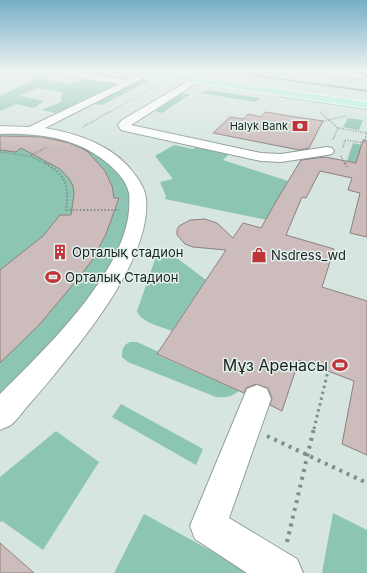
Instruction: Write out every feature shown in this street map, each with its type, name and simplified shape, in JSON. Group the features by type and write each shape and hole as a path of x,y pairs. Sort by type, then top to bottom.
{"main road":[{"path":"317,98 367,105"}],"lane":[{"path":"30,131 97,98"},
{"path":"166,98 126,123 125,127 265,158 281,158 327,151"},
{"path":"0,130 30,131 60,140 96,148 106,154 124,170 135,188 138,197 139,210 132,238 106,289 68,341 40,374 0,415"},
{"path":"252,413 208,526 282,572"}],"path":[{"path":"30,156 134,98"},
{"path":"86,103 140,114"},
{"path":"322,106 319,111 338,128 367,133 364,143 346,140 340,154"},
{"path":"323,121 347,116"},
{"path":"338,128 327,151 340,154 347,167"},
{"path":"0,152 30,156 45,163 62,177 67,184 68,194 66,210 115,210"},
{"path":"282,572 328,371"},
{"path":"252,413 308,455 367,483"}],"green space":[{"path":"0,98 28,98 44,101 34,108 16,104 0,111"},
{"path":"61,98 88,98 55,113 42,110 61,102"},
{"path":"107,98 116,98 102,105 95,104"},
{"path":"175,98 184,98 162,113 155,111"},
{"path":"229,98 260,98 255,102"},
{"path":"284,98 299,98 367,108 367,110"},
{"path":"348,118 363,120 359,130 343,127"},
{"name":"Орталық Стадион","path":"0,133 49,136 77,144 101,157 122,176 132,198 130,227 100,288 0,407"},
{"path":"353,143 367,146 367,165 347,161"},
{"path":"174,145 193,149 197,146 230,153 223,160 288,181 272,208 267,220 165,199 166,196 160,182 173,179 155,156"},
{"path":"159,248 180,254 177,258 206,280 172,331 147,321 139,315 137,311"},
{"path":"130,342 137,342 159,352 157,355 239,391 228,397 216,397 128,362 122,357 122,352 124,346"},
{"path":"121,404 203,449 196,465 112,417"},
{"path":"56,431 99,462 43,550 2,521 0,522 0,477"},
{"path":"333,513 367,530 367,573 322,573"},
{"path":"144,514 252,573 114,573"}],"building":[{"path":"265,112 323,121 309,148 299,150 213,133 230,117 244,119 248,114 261,117"},
{"name":"Орталық стадион","path":"0,136 42,137 69,143 81,148 88,152 105,171 112,186 114,198 119,198 106,234 93,259 39,325 0,363 0,270 43,236 60,215 71,215 74,194 73,186 70,180 60,169 21,148 16,152 0,150"},
{"path":"363,140 367,141 367,237 350,233 360,193 348,190 352,178 320,171 306,198 302,197 286,235 334,249 322,287 367,301 367,455 342,444 354,381 299,360 282,411 270,405 272,398 268,388 256,384 246,388 244,393 157,354 226,250 193,247 185,244 177,235 179,226 190,220 205,219 217,223 233,238 243,223 261,228 301,160 325,157 356,163"},
{"path":"0,543 34,573 0,573"}],"place":[{"name":"Halyk Bank","path":"300,126"},
{"name":"Орталық стадион","path":"60,252"},
{"name":"Nsdress_wd","path":"259,255"},
{"name":"Орталық Стадион","path":"53,277"},
{"name":"Мұз Аренасы","path":"340,365"}]}
